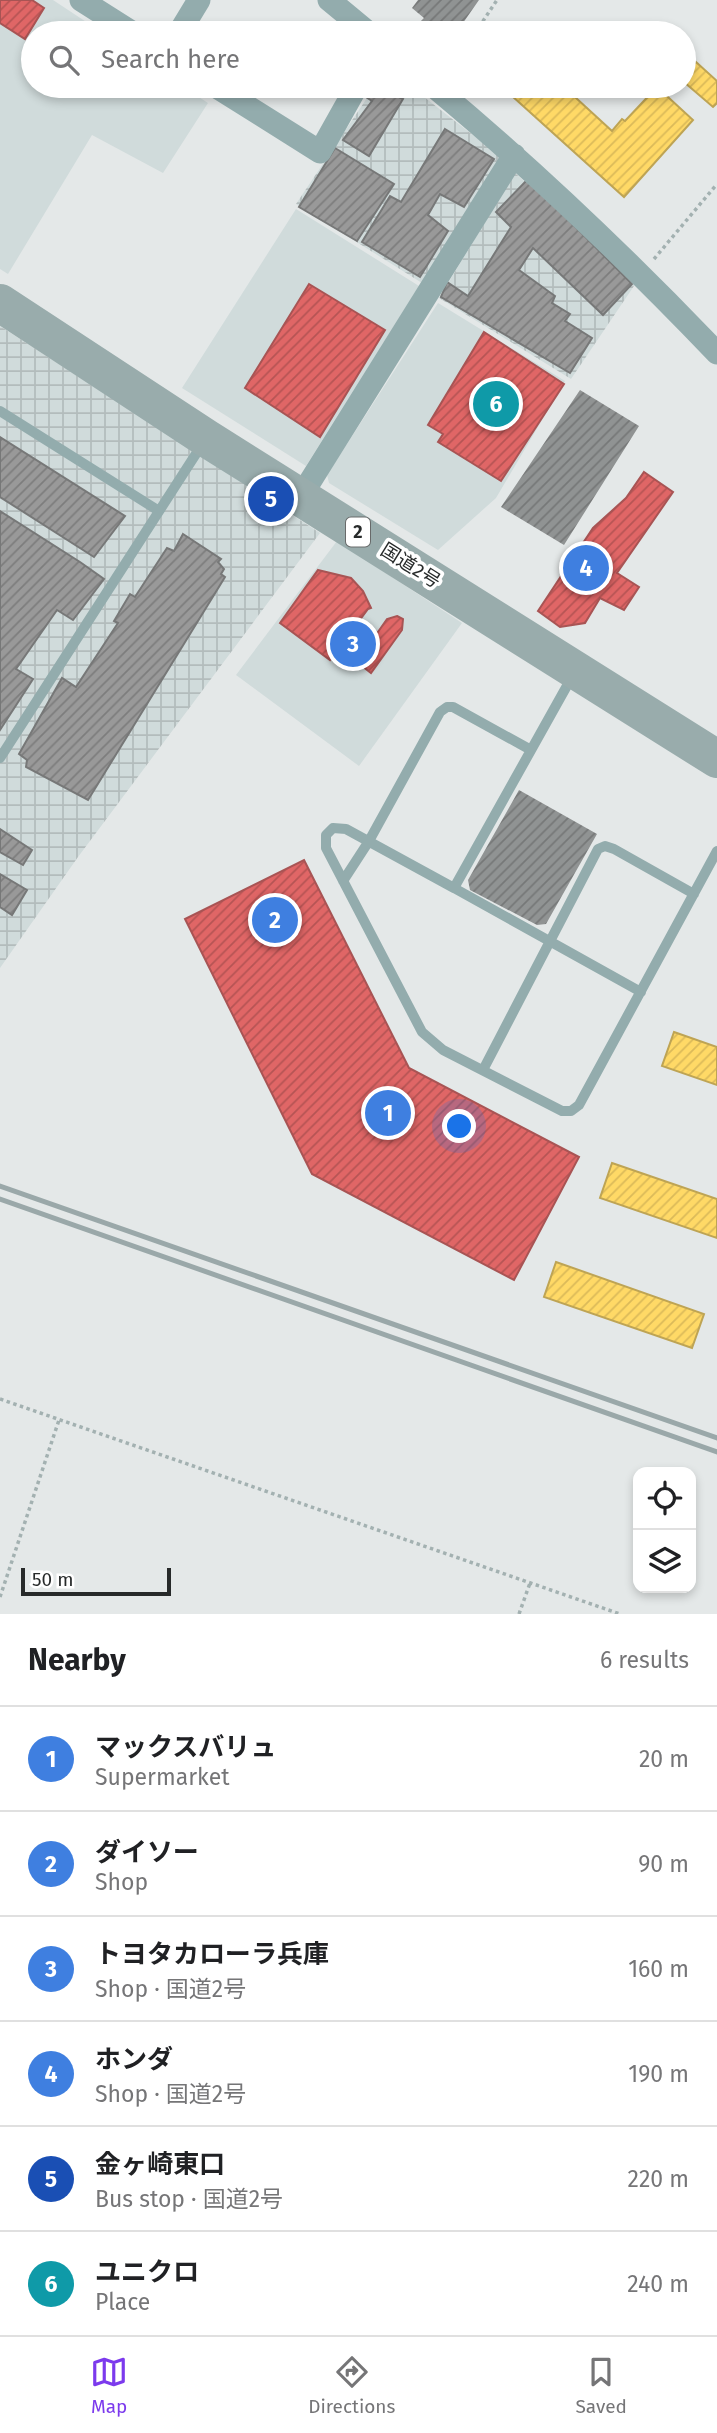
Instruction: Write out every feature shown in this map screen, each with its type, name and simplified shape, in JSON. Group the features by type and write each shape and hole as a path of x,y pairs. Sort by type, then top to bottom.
{"highway":[{"name":"国道2号","path":"0,303 206,438 717,759"}],"street":[{"path":"81,0 114,21"},
{"path":"186,21 199,0"},
{"path":"329,0 354,21"},
{"path":"234,98 320,152 351,98"},
{"path":"447,98 514,155 642,274 717,353"},
{"path":"301,496 514,155"}],"lane":[{"path":"0,411 159,511"},
{"path":"0,758 206,438"},
{"path":"454,888 576,670"},
{"path":"343,881 369,842 440,712 447,706 531,750"},
{"path":"640,992 346,829 333,828 326,835 326,848 422,1032 443,1050 562,1111 572,1111 579,1105 717,851"},
{"path":"483,1070 598,849 605,846 694,894"}],"path":[{"path":"483,21 497,0"},
{"path":"642,274 717,184"},
{"path":"0,1399 621,1614"},
{"path":"0,1597 60,1419"},
{"path":"519,1614 530,1583"}],"shaded area":[{"path":"0,0 53,0 85,21 21,21 21,98 200,98 208,103 163,173 92,135 8,274 0,269"},
{"path":"367,98 425,98 501,157 422,283 296,204"},
{"path":"515,173 636,283 571,379 439,298"},
{"path":"296,209 419,286 306,466 182,388"},
{"path":"438,303 565,381 496,498 438,550 329,483 327,475"},
{"path":"0,326 320,533 78,857 0,968"},
{"path":"337,541 462,623 359,766 236,675"}],"building: Homes":[{"path":"696,62 717,81 717,103 713,107 696,92"},
{"path":"514,98 576,98 612,131 647,98 669,98 693,120 624,197"},
{"path":"674,1032 717,1047 717,1085 662,1066"},
{"path":"612,1163 717,1199 717,1238 600,1198"},
{"path":"556,1262 704,1314 692,1348 544,1297"}],"building: Shops":[{"path":"0,0 32,0 44,8 36,21 21,21 21,36 0,23"},
{"path":"309,284 385,330 320,437 245,388"},
{"path":"484,332 564,384 501,481 438,442 443,434 428,425"},
{"path":"644,472 673,492 617,573 639,587 624,610 600,598 585,623 560,627 538,611 593,528 626,498"},
{"path":"318,570 351,578 363,591 371,608 330,660 280,623"},
{"path":"397,616 403,619 402,630 371,673 357,662 387,619"},
{"path":"304,860 409,1068 579,1157 514,1280 312,1174 185,919"}],"building: Industry":[{"path":"368,98 403,99 369,156 343,140 372,101"},
{"path":"445,129 494,159 464,207 440,194 428,215 448,231 420,277 362,242 390,196 401,202"},
{"path":"335,148 394,184 357,241 299,207"},
{"path":"528,179 632,284 603,315 533,248 519,270 555,296 552,303 570,314 565,321 592,338 570,373 441,297 447,282 468,296 511,227 496,212"},
{"path":"0,437 125,516 94,557 0,497"},
{"path":"0,511 104,579 73,620 57,610 16,669 33,679 0,730"},
{"path":"183,534 221,559 218,562 224,569 221,574 225,577 88,800 26,767 27,760 19,754 62,678 76,687 118,623 114,621 130,594 135,597 167,548 174,551"},
{"path":"0,829 32,850 23,865 0,852"},
{"path":"0,874 27,890 12,915 0,907"}],"building: Other":[{"path":"418,0 479,0 464,21 421,21 424,18 412,8"},
{"path":"580,390 639,426 564,545 501,507"},
{"path":"519,790 597,834 546,924 537,925 470,890 468,880"}],"railway":[{"path":"0,1186 717,1438"},
{"path":"0,1199 717,1452"}],"place":[{"name":"ユニクロ","path":"496,404"},
{"name":"金ヶ崎東口","path":"271,499"},
{"name":"ホンダ","path":"586,568"},
{"name":"トヨタカローラ兵庫","path":"353,644"},
{"name":"ダイソー","path":"275,920"},
{"name":"マックスバリュ","path":"388,1113"}]}
